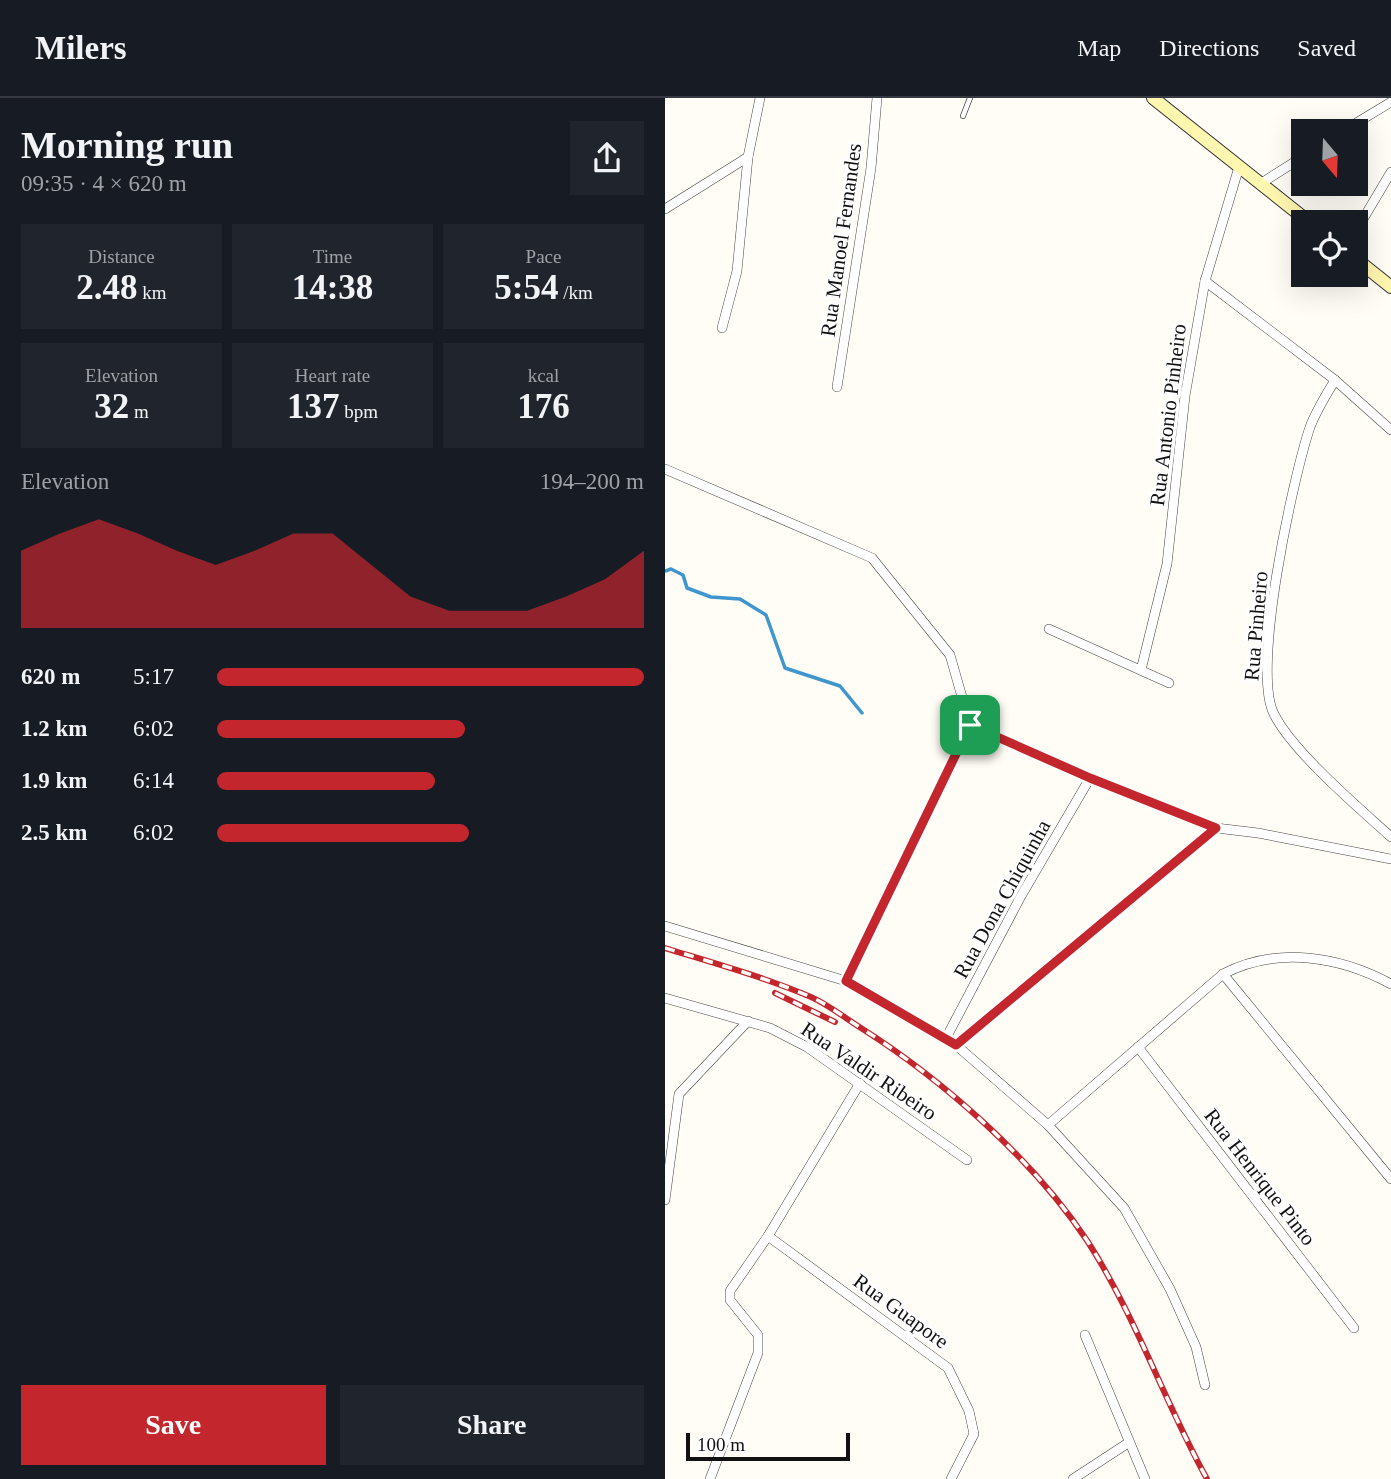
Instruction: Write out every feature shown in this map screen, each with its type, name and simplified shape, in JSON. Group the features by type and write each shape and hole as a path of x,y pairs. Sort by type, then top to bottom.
{"main road":[{"path":"1158,99 1294,210"},
{"path":"1368,269 1391,287"}],"street":[{"path":"722,328 739,258 748,157 760,98"},
{"name":"Rua Manoel Fernandes","path":"837,387 871,168 877,98"},
{"path":"1363,119 1391,102"},
{"path":"665,209 748,157"},
{"path":"1260,184 1291,164"},
{"name":"Rua Antonio Pinheiro","path":"1141,670 1167,564 1185,396 1205,281 1239,167"},
{"path":"1368,211 1391,172"},
{"path":"1205,281 1335,380 1391,430"},
{"name":"Rua Pinheiro","path":"1335,380 1311,423 1284,526 1266,688 1274,716 1293,742 1391,837"},
{"path":"665,469 872,558 950,655 970,725 846,981"},
{"path":"1049,629 1170,683"},
{"path":"970,725 1090,778 1216,828 1258,832 1391,859"},
{"name":"Rua Dona Chiquinha","path":"946,1038 1021,896 1090,778"},
{"path":"956,1045 1216,828"},
{"path":"665,926 846,981 956,1045 1048,1125 1124,1208 1150,1250 1196,1347 1205,1385"},
{"path":"1048,1125 1223,974 1253,960 1301,958 1352,966 1391,984"},
{"path":"1223,974 1391,1180"},
{"name":"Rua Valdir Ribeiro","path":"665,999 770,1028 807,1047 967,1160"},
{"path":"665,1200 679,1094 748,1021"},
{"name":"Rua Henrique Pinto","path":"1138,1047 1354,1328"},
{"path":"710,1479 758,1353 758,1335 729,1296 860,1083"},
{"name":"Rua Guapore","path":"768,1236 948,1368 969,1411 974,1434 951,1479"},
{"path":"1085,1335 1145,1479"},
{"path":"1073,1479 1128,1443"}],"lane":[{"path":"963,117 969,98"}],"waterway":[{"path":"665,571 671,569 683,575 687,588 711,597 740,599 766,615 785,668 840,686 862,713"}],"railway":[{"path":"665,948 775,983 824,1004 923,1072 955,1097 1014,1152 1066,1211 1088,1242 1121,1300 1207,1479"},
{"path":"775,993 835,1022"}],"route":[{"path":"970,725 1090,778 1216,828 956,1045 846,981 970,725"}]}
